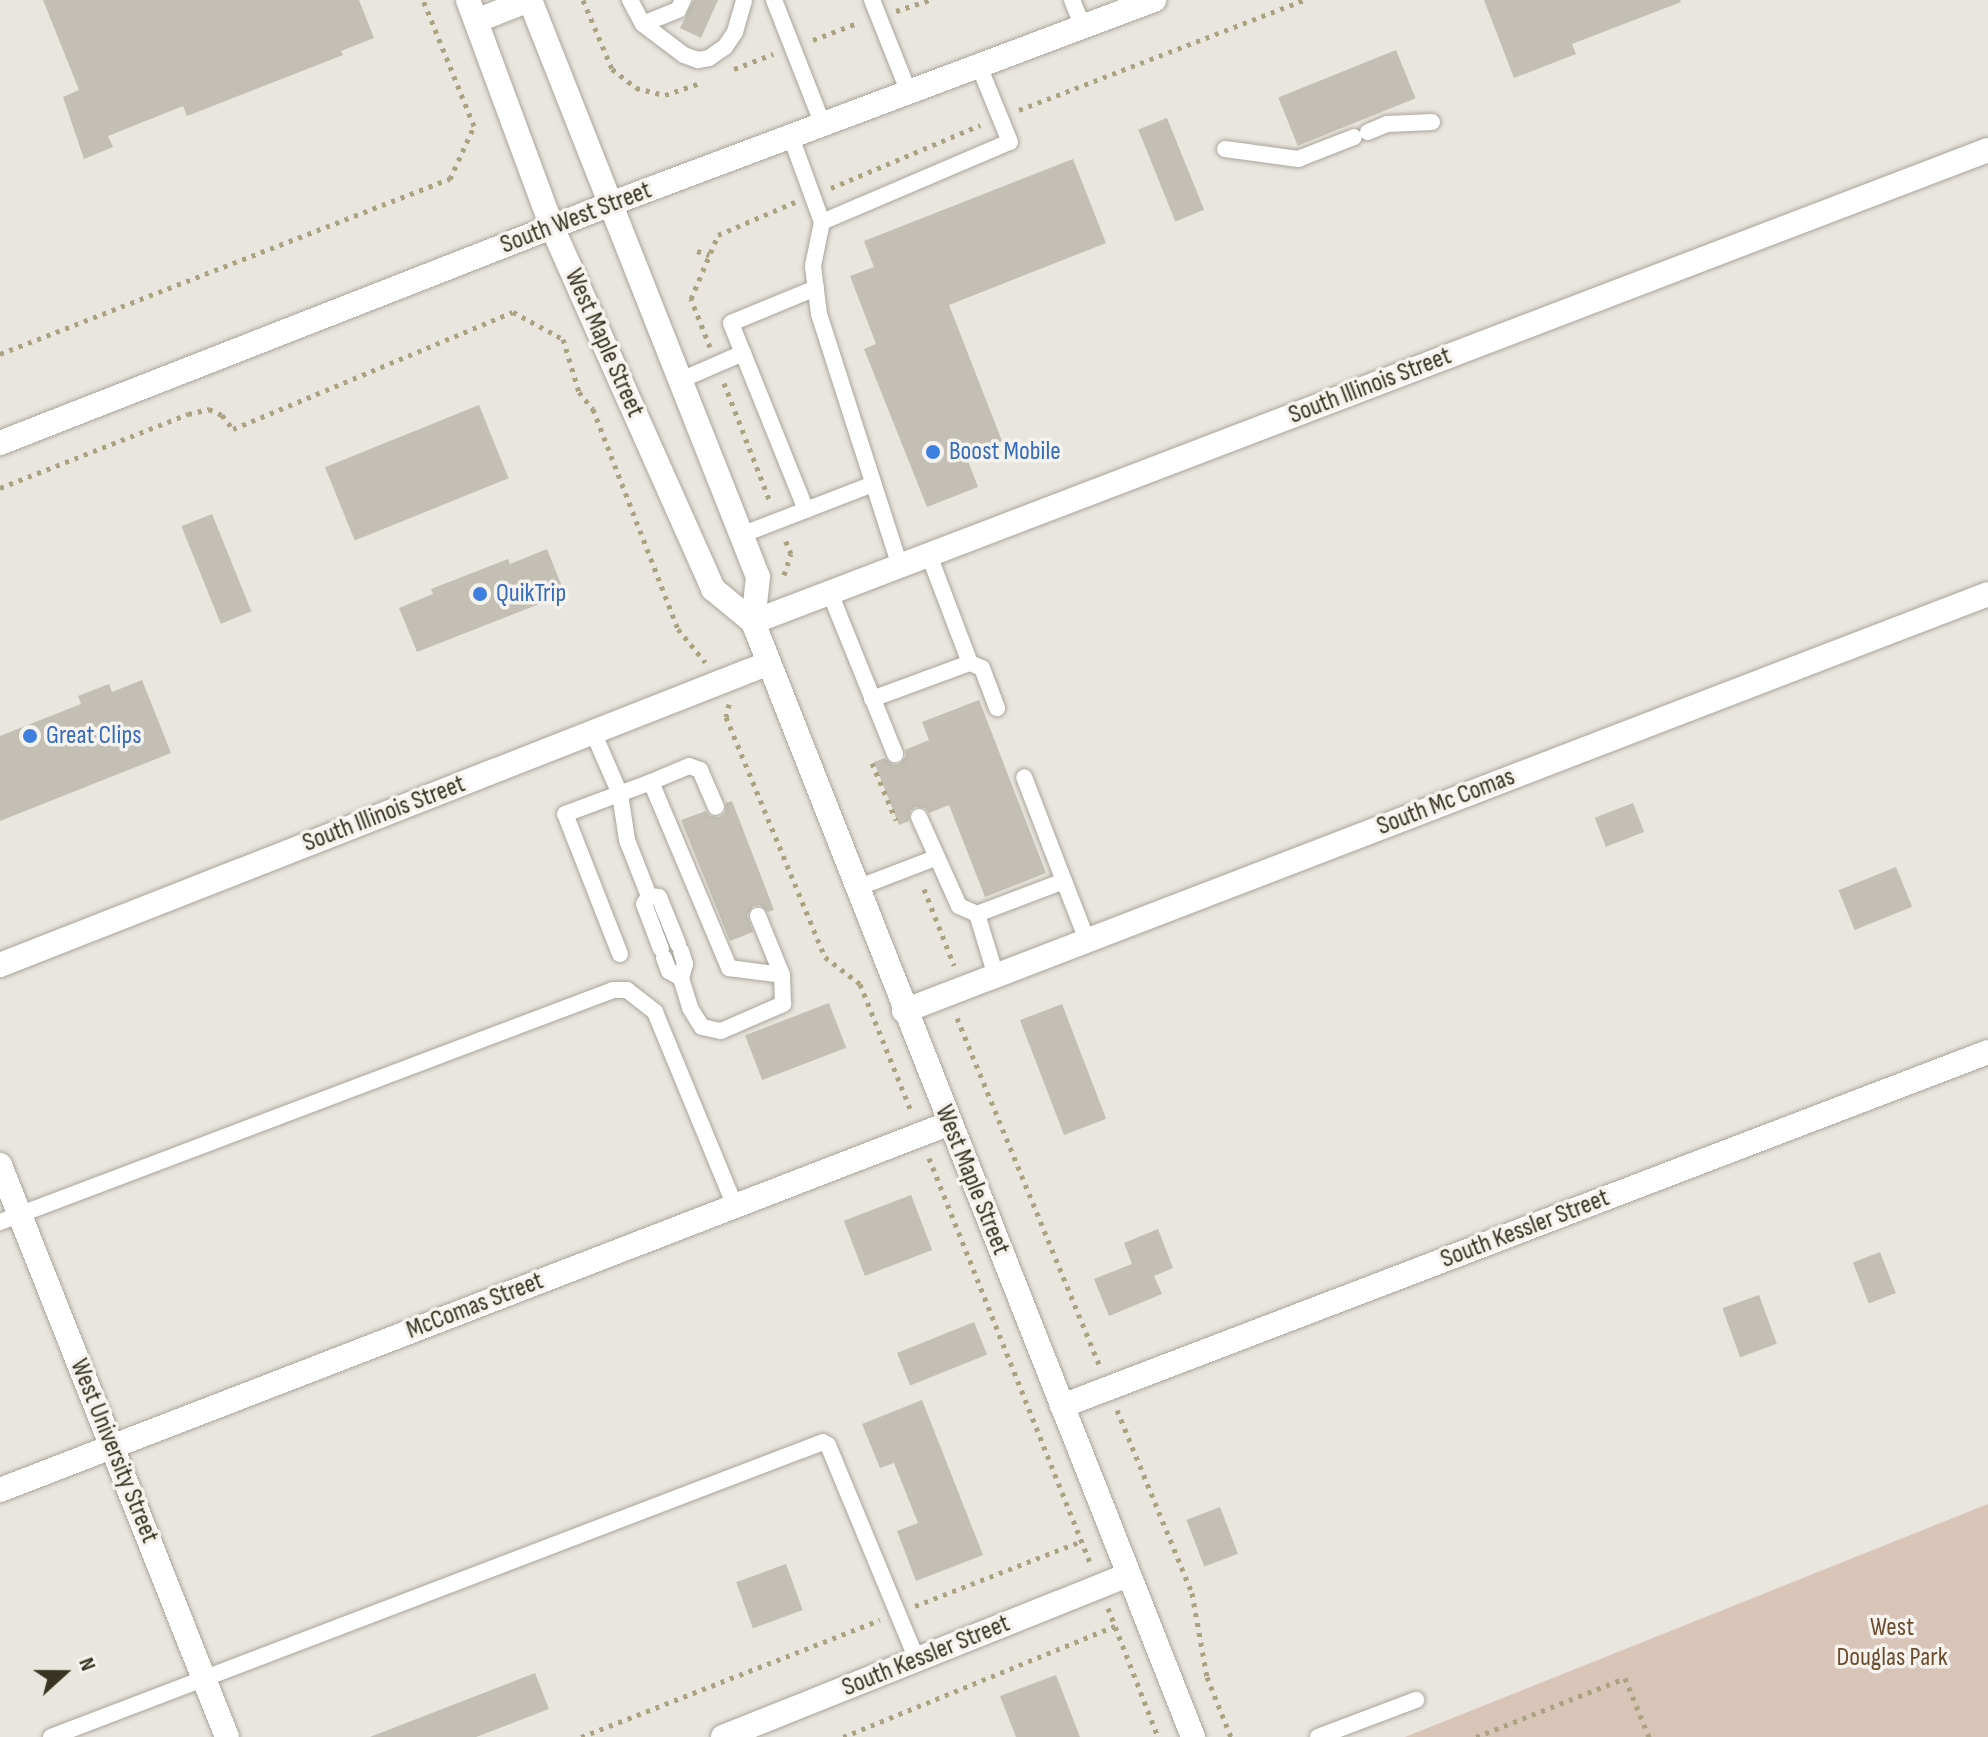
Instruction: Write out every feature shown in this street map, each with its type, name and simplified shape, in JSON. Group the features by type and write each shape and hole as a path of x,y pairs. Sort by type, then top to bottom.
{"street":[{"path":"472,10 529,0"},
{"name":"West Maple Street","path":"529,0 613,203 758,577 753,622 1193,1737"},
{"name":"South West Street","path":"0,443 613,203 1154,0"},
{"name":"West Maple Street","path":"472,10 552,227 713,589 753,622"},
{"name":"South Illinois Street","path":"753,622 1988,150"},
{"name":"South Mc Comas","path":"904,1011 1988,594"},
{"name":"South Illinois Street","path":"0,965 769,663"},
{"name":"South Kessler Street","path":"1062,1406 1988,1052"},
{"name":"McComas Street","path":"0,1490 950,1123"},
{"name":"West University Street","path":"0,1165 10,1218 112,1446 227,1737"},
{"name":"South Kessler Street","path":"723,1737 1129,1575"}],"lane":[{"path":"630,0 643,24 684,55 698,60 709,58 725,47 735,32 744,0"},
{"path":"643,24 678,10 683,0"},
{"path":"774,0 823,125"},
{"path":"872,0 909,93"},
{"path":"1072,0 1083,27"},
{"path":"822,222 1010,142 979,66"},
{"path":"1225,149 1298,159 1387,124 1432,122"},
{"path":"791,137 822,222 813,266 819,314 900,566"},
{"path":"806,510 731,323 816,288"},
{"path":"681,380 743,353"},
{"path":"741,535 873,484"},
{"path":"929,555 970,663"},
{"path":"830,593 895,754"},
{"path":"872,699 970,663 982,668 997,708"},
{"path":"593,732 620,794 627,840 649,896"},
{"path":"620,954 565,814 689,766 700,770 716,807"},
{"path":"1024,777 1087,940"},
{"path":"651,782 729,968 782,975"},
{"path":"919,817 959,906 977,914 1064,881"},
{"path":"857,888 935,858"},
{"path":"649,896 659,897 685,964 681,978 690,1008 702,1027 721,1031 783,1004 782,975 758,916"},
{"path":"649,896 644,904 669,971 681,978"},
{"path":"977,914 996,976"},
{"path":"10,1218 613,990 627,990 655,1012 735,1206"},
{"path":"51,1737 823,1442 828,1445 917,1660"},
{"path":"1318,1737 1416,1700"}],"path":[{"path":"0,354 450,179 474,126 423,0"},
{"path":"792,607 781,586 791,554 691,299 718,235 1000,117 1304,0"},
{"path":"697,251 709,255"},
{"path":"869,753 897,824"},
{"path":"915,866 954,962 954,1010 1192,1593 1207,1677 1231,1737"},
{"path":"581,1737 1082,1541"},
{"path":"843,1737 1115,1626"},
{"path":"1476,1737 1625,1678 1649,1737"}],"green space":[{"name":"West Douglas Park","path":"1988,1504 1988,1737 1405,1737"}],"building":[{"path":"43,0 359,0 374,38 341,51 343,55 187,116 183,106 108,136 113,147 84,159 63,97 79,90"},
{"path":"694,0 718,0 701,38 680,28"},
{"path":"1484,0 1681,2 1572,44 1576,54 1514,78"},
{"path":"1396,50 1415,98 1298,146 1278,98"},
{"path":"1167,118 1204,210 1175,221 1138,130"},
{"path":"1073,159 1106,243 949,305 1002,441 966,456 978,487 927,507 864,349 876,344 850,276 874,267 864,241"},
{"path":"479,405 509,478 355,540 325,467"},
{"path":"212,514 251,611 221,624 181,526"},
{"path":"547,549 565,594 417,652 399,608 433,594 431,589 508,559 510,564"},
{"path":"142,680 171,753 0,821 0,736 81,704 78,696 109,684 112,692"},
{"path":"979,700 1046,873 985,897 949,805 929,813 925,808 915,807 910,811 909,821 899,825 874,762 885,758 893,765 900,764 906,756 905,750 929,740 922,722"},
{"path":"732,801 774,910 768,912 760,905 753,906 747,915 753,932 730,941 681,820 706,811 710,816 720,817 725,813 726,803"},
{"path":"1633,803 1644,832 1606,847 1595,818"},
{"path":"1896,867 1912,907 1855,930 1839,890"},
{"path":"829,1003 846,1048 762,1080 745,1035"},
{"path":"1062,1004 1106,1119 1064,1135 1020,1020"},
{"path":"911,1195 932,1250 865,1276 844,1221"},
{"path":"1158,1229 1173,1268 1154,1276 1162,1294 1109,1316 1094,1279 1132,1264 1124,1243"},
{"path":"1880,1252 1896,1293 1869,1303 1853,1262"},
{"path":"1759,1295 1777,1344 1740,1357 1722,1308"},
{"path":"974,1322 987,1354 910,1386 897,1353"},
{"path":"922,1400 983,1555 916,1581 897,1531 918,1523 894,1463 880,1468 862,1424"},
{"path":"1220,1507 1238,1554 1204,1567 1186,1520"},
{"path":"786,1564 803,1610 753,1628 736,1582"},
{"path":"535,1673 549,1709 476,1737 370,1737"},
{"path":"1056,1675 1080,1737 1016,1737 1000,1696"}],"place":[{"name":"Boost Mobile","path":"933,452"},
{"name":"QuikTrip","path":"480,594"},
{"name":"Great Clips","path":"30,736"}]}
